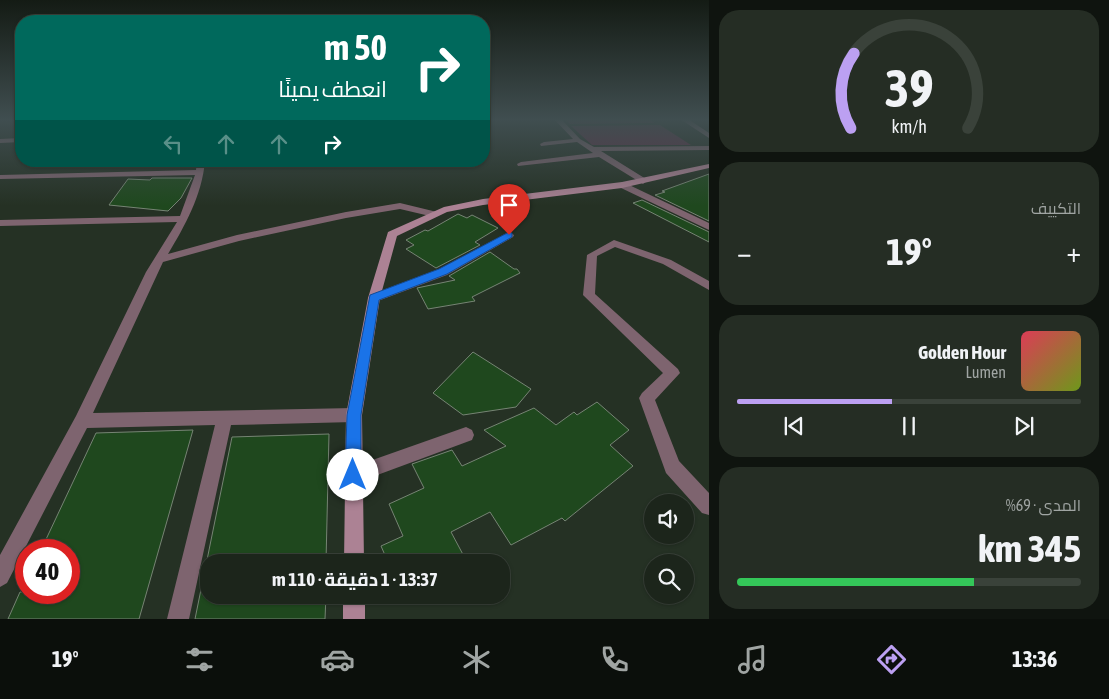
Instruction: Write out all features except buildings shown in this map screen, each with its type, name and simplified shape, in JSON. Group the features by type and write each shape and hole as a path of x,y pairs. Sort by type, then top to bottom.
{"street":[{"path":"590,148 643,181"},
{"path":"593,150 709,148"},
{"path":"521,164 601,154"},
{"path":"354,554 354,415 374,298 392,234 444,210 483,202 622,185 709,166"},
{"path":"0,177 200,167 184,219 159,260 82,420 0,576"},
{"path":"622,185 709,227"},
{"path":"159,260 237,238 355,213 400,206 434,214"},
{"path":"0,223 184,219"},
{"path":"374,298 443,272 509,235"},
{"path":"709,286 667,262 614,243 592,255 589,295 673,373 647,398 672,468 709,506"},
{"path":"82,420 354,415"},
{"path":"178,619 225,418"},
{"path":"353,475 466,435"},
{"path":"354,604 354,619"}],"route":[{"path":"353,475 354,415 374,298 443,272 509,235"}]}
